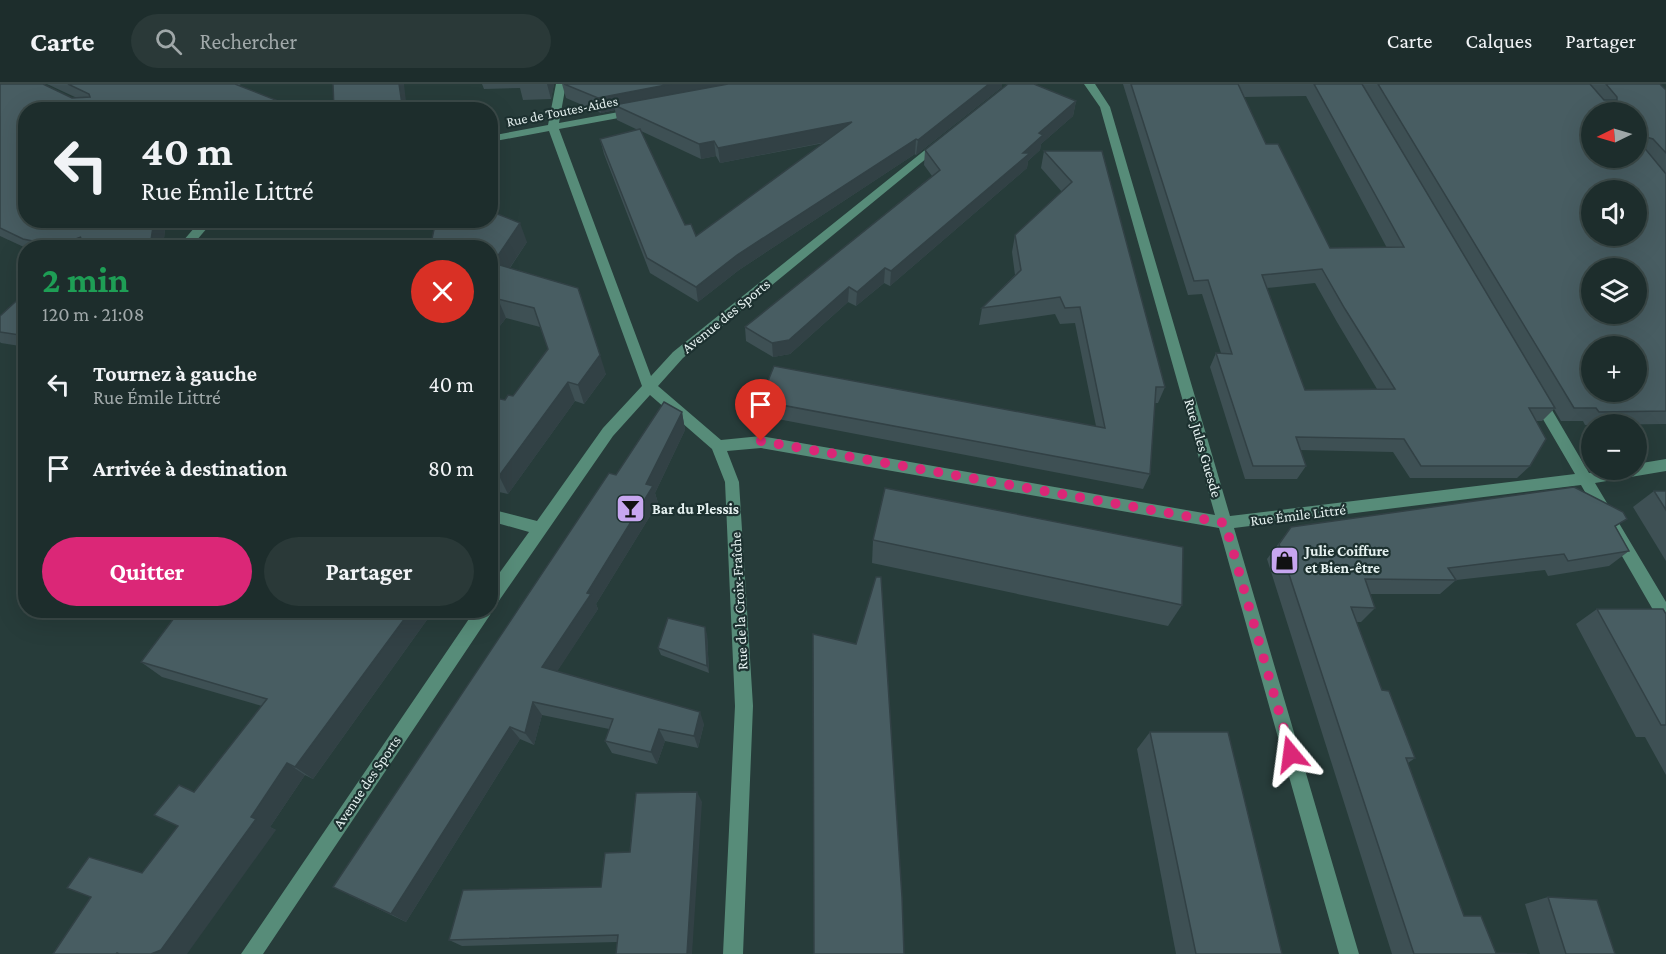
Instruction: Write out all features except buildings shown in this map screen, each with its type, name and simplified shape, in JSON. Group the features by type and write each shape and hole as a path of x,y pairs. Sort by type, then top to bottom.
{"street":[{"path":"552,128 561,84"},
{"name":"Rue Jules Guesde","path":"1089,84 1098,93 1105,107 1349,954"},
{"name":"Rue de Toutes-Aides","path":"498,138 642,111"},
{"name":"Rue de la Croix-Fraîche","path":"552,128 648,385 718,446 732,482 744,706 733,954"},
{"name":"Avenue des Sports","path":"498,588 608,432 648,385 678,355 948,137"},
{"path":"190,240 201,228"},
{"path":"1532,388 1581,471"},
{"name":"Rue Émile Littré","path":"718,446 761,441 1225,523 1581,480"},
{"name":"Rue Émile Littré","path":"1647,468 1666,465"},
{"path":"1587,480 1666,617"},
{"path":"498,517 539,528"},
{"name":"Avenue des Sports","path":"251,954 479,618"}],"place":[{"name":"Bar du Plessis","path":"631,509"},
{"name":"Julie Coiffure et Bien-être","path":"1284,560"}],"route":[{"path":"761,441 1225,523 1291,754"}]}
